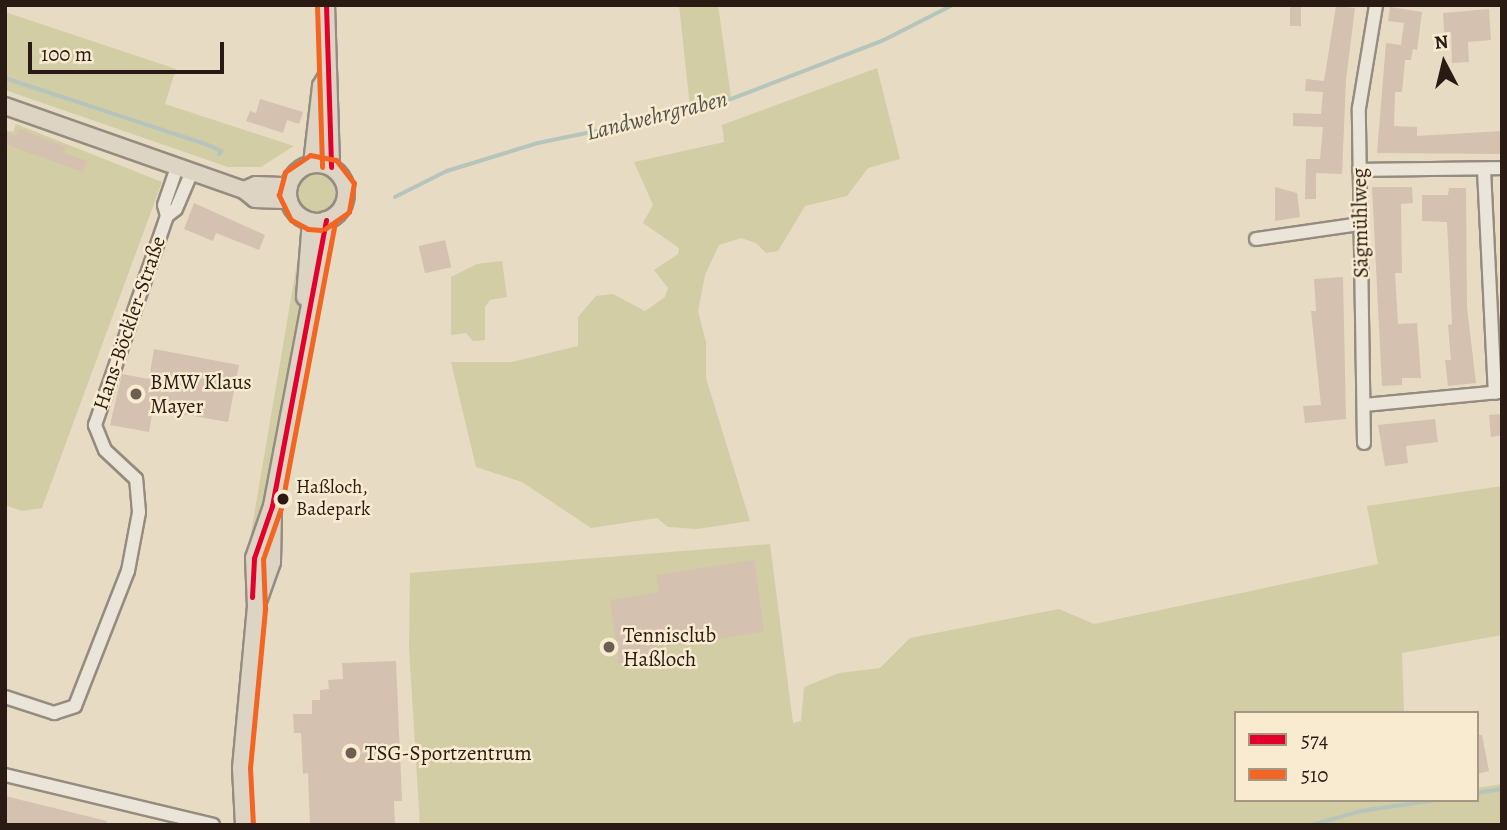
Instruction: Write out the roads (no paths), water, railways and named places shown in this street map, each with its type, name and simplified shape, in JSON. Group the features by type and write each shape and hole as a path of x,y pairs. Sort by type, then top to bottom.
{"main road":[{"path":"326,5 327,76 332,87 331,167"},
{"path":"312,164 321,86 327,76"},
{"path":"5,106 244,190 256,185 289,193"},
{"path":"312,164 331,167 342,178 346,193 342,207 318,220 297,213 289,193 297,172 312,164"},
{"path":"244,825 243,721 256,607 272,562 272,506 307,306 313,297 318,220"}],"street":[{"name":"Sägmühlweg","path":"1364,443 1359,108 1376,5"},
{"path":"1359,170 1502,168"},
{"name":"Hans-Böckler-Straße","path":"5,697 54,713 75,706 128,571 139,512 136,479 105,450 95,425 167,216 176,209 184,170"},
{"path":"1365,405 1498,392 1484,170"},
{"path":"1256,239 1360,224"},
{"path":"5,775 213,825"}],"waterway":[{"name":"Landwehrgraben","path":"395,197 447,171 538,143 708,108 882,41 953,5"},
{"name":"Landwehrgraben","path":"5,78 206,144 222,151 220,154"},
{"path":"1479,793 1502,789"},
{"path":"1312,825 1361,811 1422,802"}],"place":[{"name":"BMW Klaus Mayer","path":"136,394"},
{"name":"Haßloch, Badepark","path":"283,499"},
{"name":"Tennisclub Haßloch","path":"609,647"},
{"name":"TSG-Sportzentrum","path":"351,753"}]}
